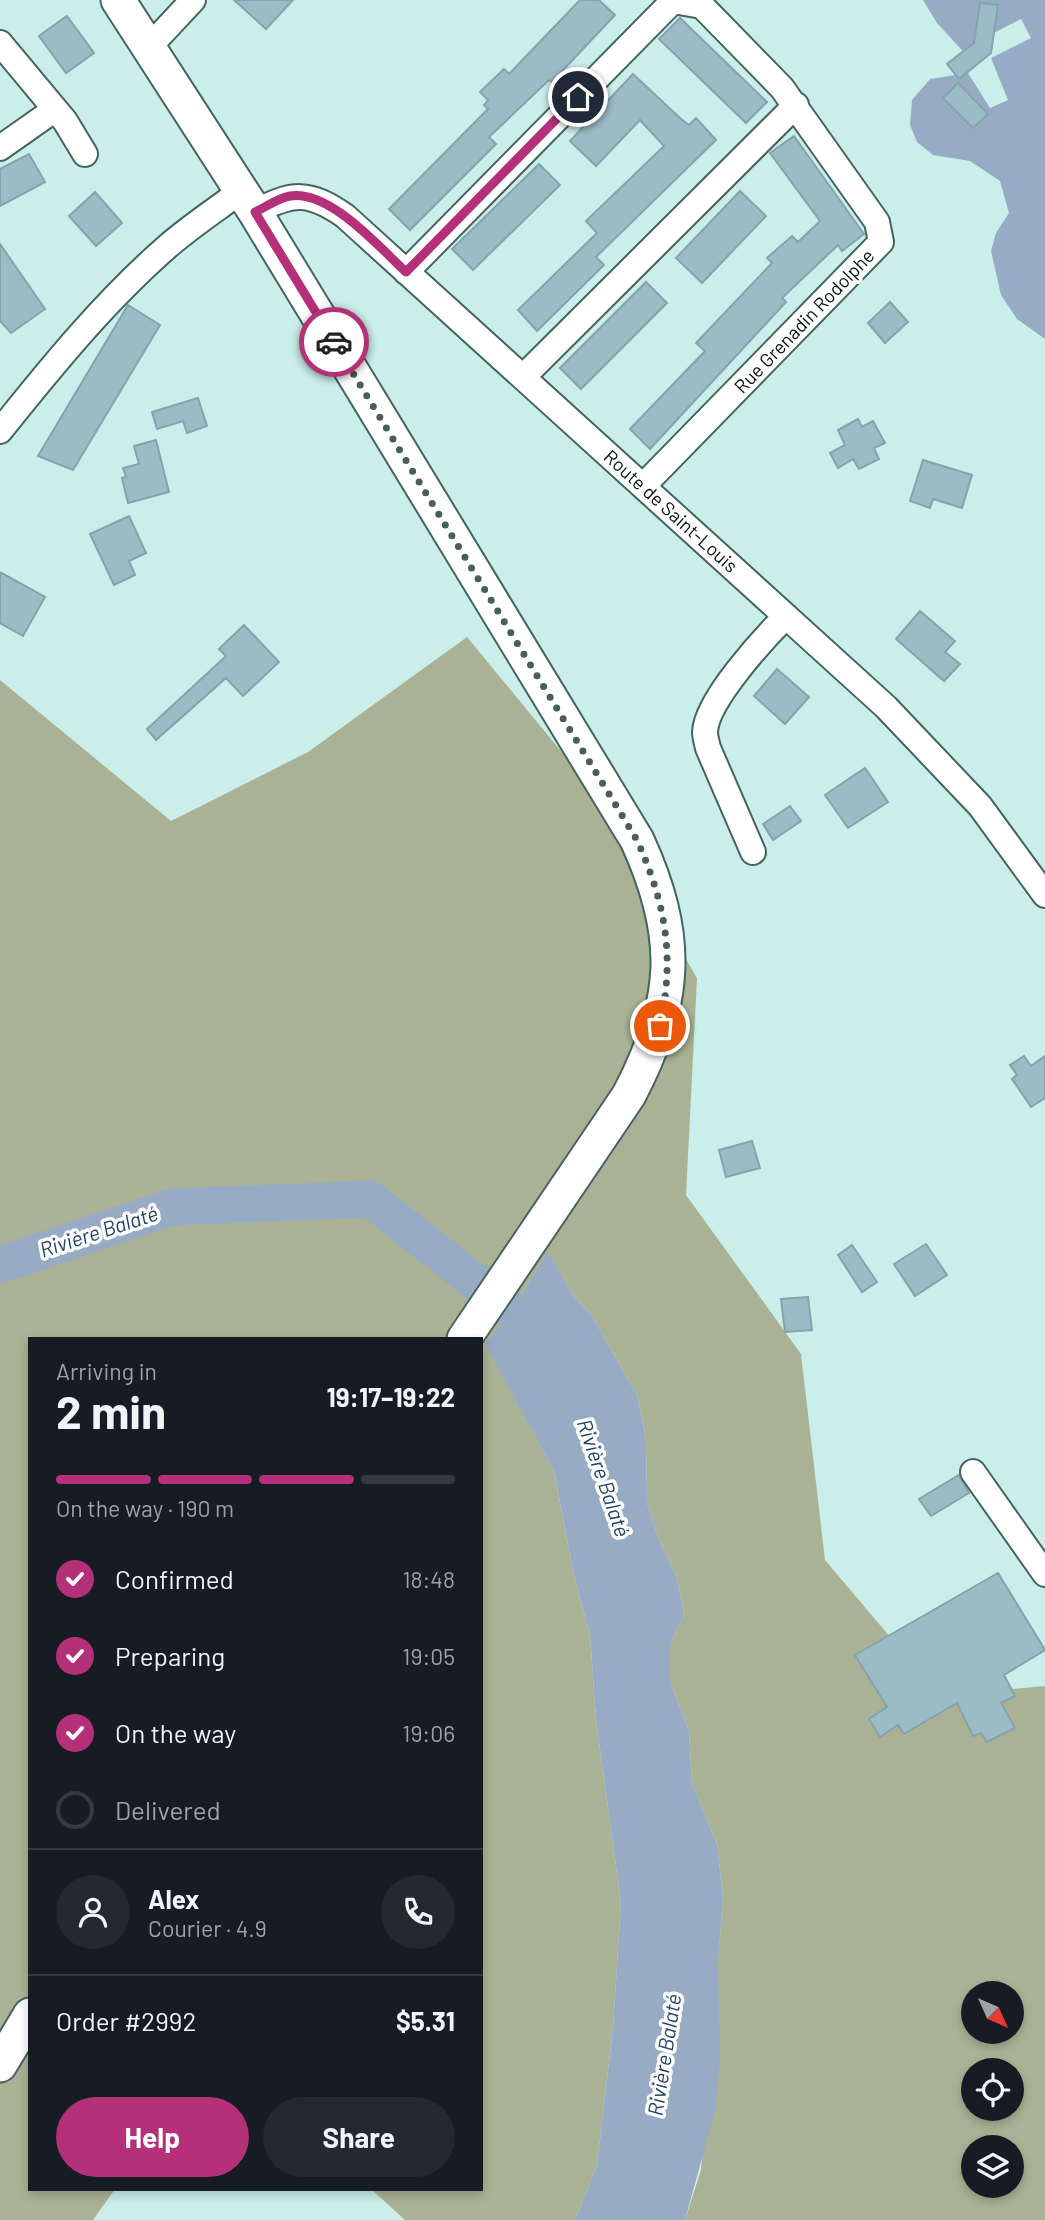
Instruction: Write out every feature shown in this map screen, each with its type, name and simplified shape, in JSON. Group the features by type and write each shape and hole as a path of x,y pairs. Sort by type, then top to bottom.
{"street":[{"path":"118,0 248,202 637,840 654,877 664,914 668,952 667,993 660,1026 629,1095 465,1337"},
{"path":"149,46 193,0"},
{"name":"Rue Grenadin Rodolphe","path":"406,272 673,1 702,6 796,105 877,222 881,242 643,486"},
{"path":"0,43 65,121 85,154"},
{"path":"523,377 796,105"},
{"path":"0,148 54,110"},
{"name":"Route de Saint-Louis","path":"0,431 47,372 128,283 170,244 248,202 290,196 320,201 345,216 886,706 980,806 1045,895"},
{"path":"754,852 708,748 705,730 720,696 758,644 786,615"},
{"path":"973,1472 1045,1574"},
{"path":"0,2065 28,2018"}],"green space":[{"path":"467,637 570,762 697,978 686,1195 801,1354 825,1560 940,1696 1045,1686 1045,2220 685,2220 701,2170 723,1898 717,1844 692,1784 689,1732 670,1681 670,1645 684,1614 677,1577 659,1540 647,1503 646,1438 637,1395 592,1316 572,1294 548,1252 512,1311 486,1344 554,1471 574,1576 590,1634 596,1720 621,1902 613,2028 597,2165 575,2220 405,2220 373,2191 483,2191 483,1337 28,1337 28,2191 114,2191 93,2220 0,2220 0,680 171,821 308,752"}],"water":[{"path":"923,0 1045,0 1045,339 1017,319 1001,295 991,251 996,233 1009,213 1000,181 970,161 933,155 917,142 910,125 912,100 930,79 968,73 990,108 1008,100 991,58 1031,38 1021,19 982,39 969,58 937,23"},
{"path":"548,1251 572,1294 592,1316 637,1395 646,1438 647,1503 659,1540 677,1577 684,1614 670,1645 670,1681 689,1732 692,1784 717,1844 723,1898 718,1962 720,2060 715,2111 685,2220 575,2220 597,2165 613,2028 621,1902 596,1720 590,1634 574,1576 554,1471 485,1344 512,1311"}],"building":[{"path":"234,0 293,0 266,29"},
{"path":"580,0 599,0 615,15 552,82 549,80 489,137 496,144 410,230 389,209 488,109 484,105 488,100 480,92 504,69 509,74"},
{"path":"980,3 998,5 991,53 959,79 947,64 974,43"},
{"path":"67,16 94,53 66,73 39,36"},
{"path":"680,18 767,102 746,123 659,39"},
{"path":"633,74 681,119 689,125 696,118 716,140 596,257 604,265 537,331 518,310 597,233 586,221 664,146 640,120 596,166 570,141"},
{"path":"958,83 988,114 973,128 943,98"},
{"path":"794,136 864,234 842,251 838,245 782,298 786,302 650,449 630,429 705,351 696,343 772,263 767,258 792,236 798,242 820,221 770,153"},
{"path":"29,154 45,182 0,206 0,169"},
{"path":"539,164 560,185 473,270 452,249"},
{"path":"740,191 766,216 702,283 676,258"},
{"path":"95,192 122,223 96,246 69,216"},
{"path":"0,244 45,309 11,333 0,321"},
{"path":"646,282 667,303 581,389 560,368"},
{"path":"890,302 908,322 885,343 868,323"},
{"path":"128,305 160,325 73,470 38,456"},
{"path":"198,398 207,426 187,433 183,421 157,429 152,412"},
{"path":"858,419 862,427 873,421 885,443 874,448 879,459 859,469 853,459 838,468 830,453 845,445 838,430"},
{"path":"156,440 169,492 128,503 122,478 126,477 123,468 139,464 134,446"},
{"path":"923,460 972,475 962,508 933,499 930,508 910,501"},
{"path":"129,516 146,553 129,561 135,575 114,585 90,534"},
{"path":"0,572 45,597 23,636 0,623"},
{"path":"920,611 955,641 945,652 960,664 944,681 896,639"},
{"path":"244,625 279,662 243,696 226,678 156,740 147,729 226,656 219,649"},
{"path":"777,669 809,697 785,724 754,696"},
{"path":"865,768 888,802 848,828 825,795"},
{"path":"790,806 801,821 773,840 763,824"},
{"path":"1024,1056 1031,1066 1045,1056 1045,1098 1031,1107 1012,1079 1017,1075 1010,1065"},
{"path":"752,1141 760,1168 726,1177 719,1150"},
{"path":"926,1244 947,1275 915,1296 894,1264"},
{"path":"852,1245 877,1282 862,1292 838,1255"},
{"path":"808,1297 812,1330 785,1332 781,1299"},
{"path":"959,1475 969,1493 931,1516 919,1499"},
{"path":"998,1573 1045,1650 1004,1675 1015,1696 1001,1703 1015,1728 987,1742 981,1733 973,1736 957,1703 904,1734 898,1725 880,1737 869,1719 887,1707 855,1655"}],"waterway":[{"name":"Rivière Balaté","path":"0,1265 172,1207 370,1199 548,1339 550,1344"}],"way so far":[{"path":"334,342 637,840 654,877 664,914 668,952 667,993 660,1026"}],"route":[{"path":"334,342 255,212 290,196 320,201 345,216 406,272 578,97"}]}
